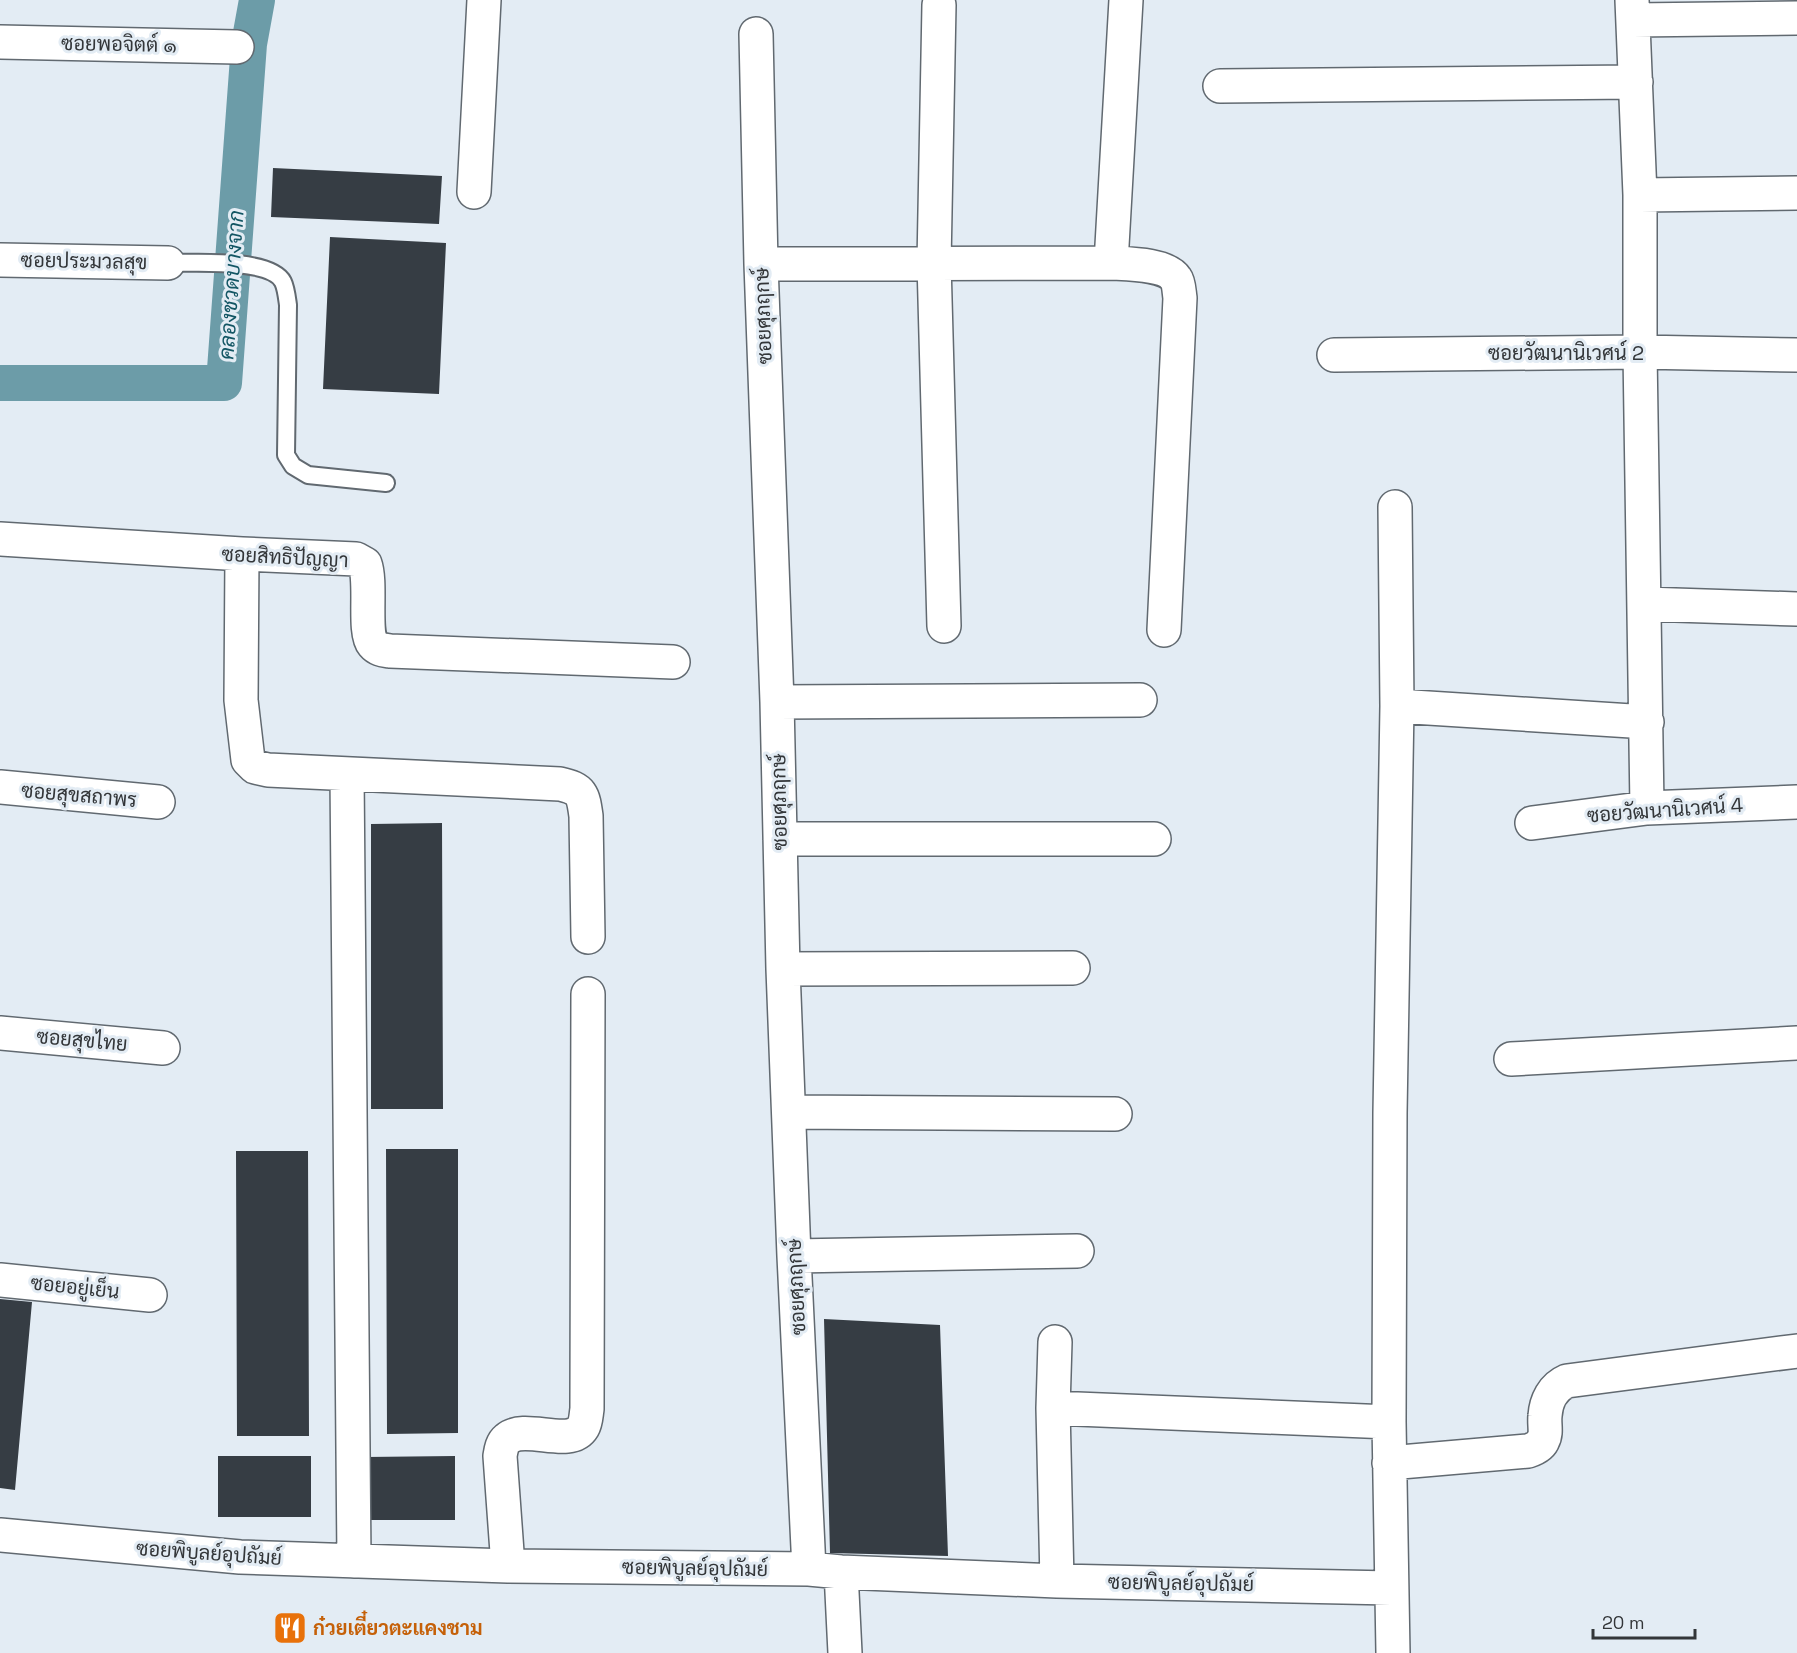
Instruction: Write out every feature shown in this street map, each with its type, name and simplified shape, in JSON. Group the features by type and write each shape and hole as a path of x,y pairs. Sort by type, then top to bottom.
{"street":[{"path":"474,192 484,0"},
{"path":"1111,263 1126,0"},
{"path":"939,5 934,263 944,626"},
{"path":"1647,808 1640,195 1633,10 1797,18"},
{"name":"ซอยศุภฤกษ์","path":"756,34 760,264 777,702 783,969 809,1569"},
{"name":"ซอยพอจิตต์ ๑","path":"0,42 237,47"},
{"path":"1220,86 1636,82"},
{"path":"1640,195 1797,193"},
{"name":"ซอยประมวลสุข","path":"0,260 168,263"},
{"path":"760,264 1111,263 1154,267 1168,271 1177,279 1180,298 1164,630"},
{"name":"ซอยวัฒนานิเวศน์ 2","path":"1334,355 1640,352 1797,355"},
{"path":"1393,1653 1389,1422 1390,1113 1398,706 1395,507"},
{"name":"ซอยสิทธิปัญญา","path":"0,540 242,555 356,559 365,564 369,573 369,632 371,642 378,649 673,662"},
{"path":"242,555 241,700 248,760 255,767 268,770 560,784 574,787 584,796 586,816 588,937"},
{"path":"1645,604 1797,609"},
{"path":"777,702 1140,700"},
{"path":"1398,706 1647,722"},
{"path":"346,774 354,1561"},
{"name":"ซอยสุขสถาพร","path":"0,787 159,802"},
{"name":"ซอยวัฒนานิเวศน์ 4","path":"1532,823 1647,808 1797,802"},
{"path":"780,839 1154,839"},
{"path":"783,969 1073,968"},
{"path":"508,1566 500,1456 502,1444 508,1438 518,1434 572,1436 582,1430 585,1423 587,1408 588,994"},
{"name":"ซอยสุขไทย","path":"0,1033 163,1048"},
{"path":"1511,1059 1797,1043"},
{"path":"789,1112 1115,1114"},
{"path":"794,1256 1077,1251"},
{"name":"ซอยอยู่เย็น","path":"0,1280 150,1295"},
{"path":"1055,1342 1053,1408 1057,1581"},
{"path":"1389,1463 1528,1451 1543,1442 1545,1415 1550,1397 1560,1384 1567,1381 1797,1351"},
{"path":"1053,1408 1389,1422"},
{"name":"ซอยพิบูลย์อุปถัมย์","path":"0,1535 240,1557 508,1566 809,1569 1057,1581 1391,1588"},
{"path":"841,1572 845,1653"}],"lane":[{"path":"168,263 229,264 255,266 273,271 283,282 288,305 286,455 293,466 308,475 386,483"}],"building":[{"path":"273,168 442,176 439,224 271,217"},
{"path":"330,237 446,243 439,394 323,389"},
{"path":"442,823 443,1109 371,1109 371,824"},
{"path":"386,1149 458,1149 458,1433 387,1434"},
{"path":"236,1151 308,1151 309,1436 237,1436"},
{"path":"0,1299 32,1302 15,1490 0,1488"},
{"path":"824,1319 940,1325 948,1556 830,1553"},
{"path":"218,1456 311,1456 311,1517 218,1517"},
{"path":"455,1456 455,1520 367,1520 366,1457"}],"waterway":[{"name":"คลองชวดบางจาก","path":"0,383 224,383 249,44 257,0"}],"place":[{"name":"ก๋วยเตี๋ยวตะแคงชาม","path":"290,1628"}]}
